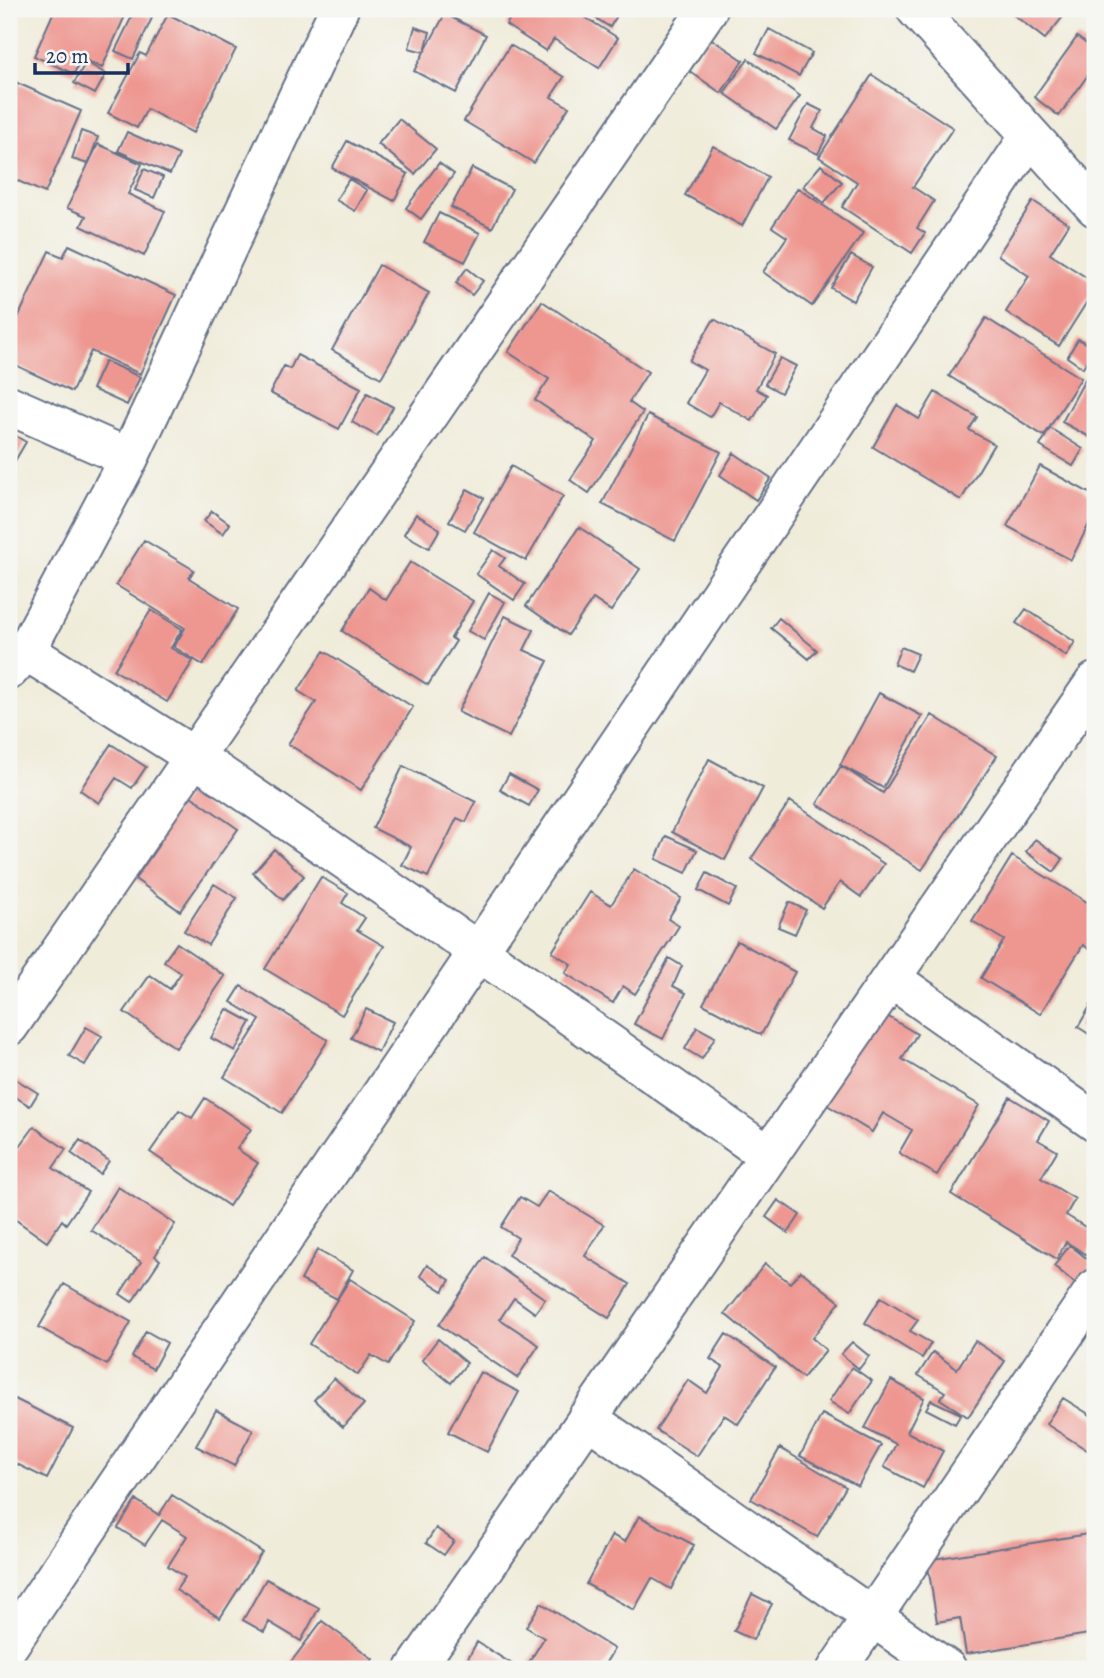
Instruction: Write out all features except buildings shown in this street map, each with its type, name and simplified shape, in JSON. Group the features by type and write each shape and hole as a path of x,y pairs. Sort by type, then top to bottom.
{"street":[{"path":"339,9 129,458 17,660 193,756 478,951 768,1155"},
{"path":"9,1026 708,9"},
{"path":"916,9 1095,207"},
{"path":"9,1645 1030,136"},
{"path":"9,405 129,458"},
{"path":"415,1669 1095,682"},
{"path":"892,979 1095,1122"},
{"path":"837,1669 1095,1289"},
{"path":"587,1418 947,1669"}]}
